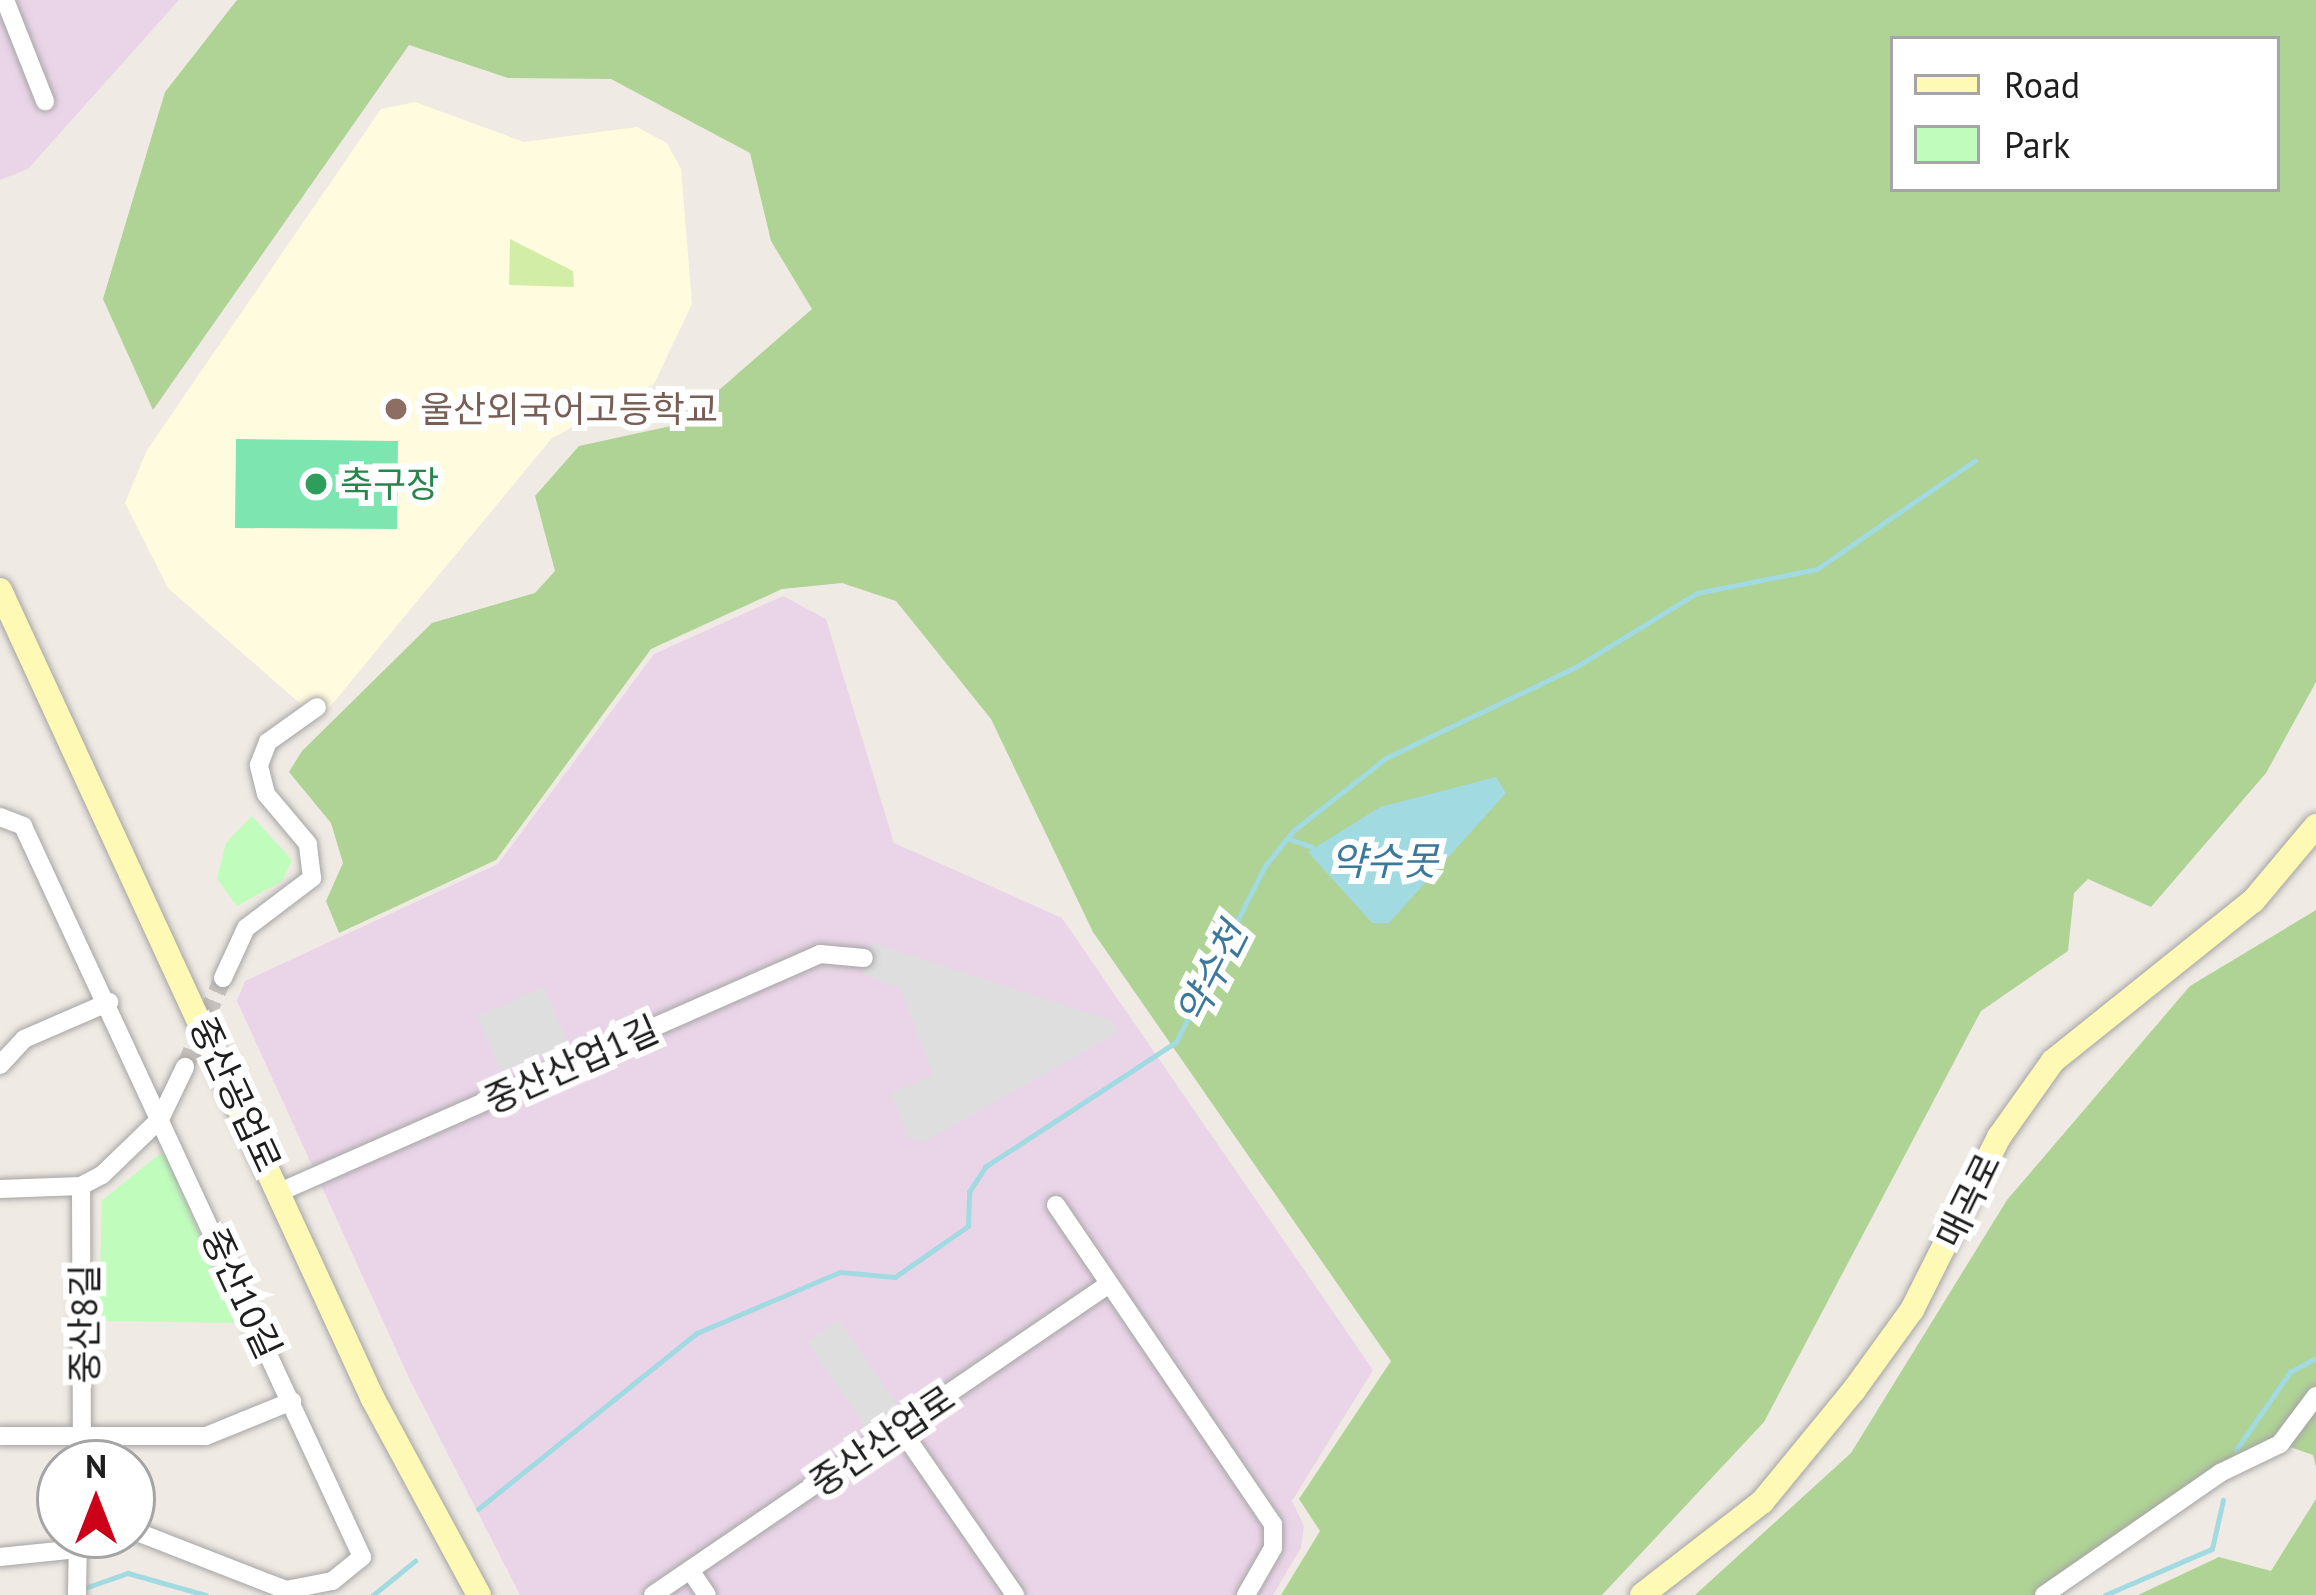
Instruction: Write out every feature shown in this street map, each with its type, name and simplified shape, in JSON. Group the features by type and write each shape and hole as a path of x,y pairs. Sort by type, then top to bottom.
{"street":[{"path":"5,0 46,101"},
{"name":"중산공업로","path":"0,590 282,1191 382,1419 479,1595"},
{"path":"223,978 246,928 312,878 308,844 266,794 259,764 268,742 317,707"},
{"name":"중산10길","path":"0,817 23,826 362,1548 356,1566 286,1590 156,1539"},
{"name":"매곡로","path":"1642,1595 1762,1502 1854,1390 1912,1310 2000,1137 2053,1061 2253,901 2316,826"},
{"name":"중산산업1길","path":"282,1191 820,954 864,958"},
{"path":"0,1065 9,1048 109,1002"},
{"path":"0,1190 82,1186 160,1119 184,1066"},
{"name":"중산8길","path":"82,1186 84,1437"},
{"path":"1057,1205 1274,1524 1273,1548 1246,1595"},
{"name":"중산산업로","path":"653,1595 1109,1283"},
{"path":"2044,1595 2220,1473 2280,1444 2316,1396"},
{"path":"0,1436 206,1436 292,1401"},
{"path":"900,1428 1015,1595"},
{"path":"0,1557 36,1550"},
{"path":"77,1595 78,1559"},
{"path":"690,1570 707,1595"}],"shaded area":[{"path":"0,0 179,0 28,169 0,180"},
{"name":"울산외국어고등학교","path":"415,102 524,142 637,127 667,143 681,169 692,304 654,384 552,438 319,720 168,588 125,503 147,450 381,109"},
{"path":"783,596 826,619 894,843 1062,918 1373,1370 1292,1501 1304,1526 1301,1548 1273,1595 520,1595 410,1380 237,1001 245,981 498,864 654,654"},
{"path":"872,943 1111,1020 1117,1033 924,1142 907,1137 892,1093 933,1075 901,989 863,974"},
{"path":"544,987 568,1043 501,1072 477,1016"},
{"path":"839,1320 899,1408 867,1429 807,1342"}],"green space":[{"path":"237,0 2316,0 2316,682 2266,773 2151,907 2088,879 2074,893 2068,951 1981,1011 1764,1422 1602,1595 1281,1595 1320,1531 1299,1499 1391,1361 1093,932 991,719 896,601 842,583 782,589 651,649 496,860 339,933 326,901 343,863 331,823 289,772 302,751 432,623 535,593 555,571 535,496 579,446 680,424 812,309 771,241 750,153 611,79 508,78 409,45 153,410 103,299 165,92"},
{"path":"510,239 573,271 574,287 509,285"},
{"name":"축구장","path":"236,439 398,441 397,529 235,528"},
{"path":"252,816 292,860 282,881 237,906 217,879 226,843"},
{"path":"2316,910 2316,1467 2313,1455 2267,1439 2035,1595 1695,1595 1851,1453 2007,1200 2190,986"},
{"path":"161,1153 167,1157 237,1323 99,1321 102,1200"},
{"path":"2316,1499 2316,1595 2138,1595 2219,1557 2271,1571"}],"water":[{"name":"약수못","path":"1496,777 1506,793 1389,923 1372,923 1308,852 1380,807"}],"waterway":[{"name":"약수천","path":"478,1509 697,1333 840,1272 895,1277 968,1226 969,1192 985,1167 1176,1042 1265,866 1293,831 1386,758 1576,667 1697,593 1817,569 1974,461"},
{"path":"1289,839 1312,847"},
{"path":"2236,1450 2290,1372 2316,1358"},
{"path":"2105,1595 2212,1549 2223,1500"},
{"path":"373,1595 415,1561"},
{"path":"82,1589 128,1573 206,1595"}],"tunnel":[{"path":"185,1067 223,978"}],"place":[{"name":"울산외국어고등학교","path":"396,409"},
{"name":"축구장","path":"316,484"}]}
